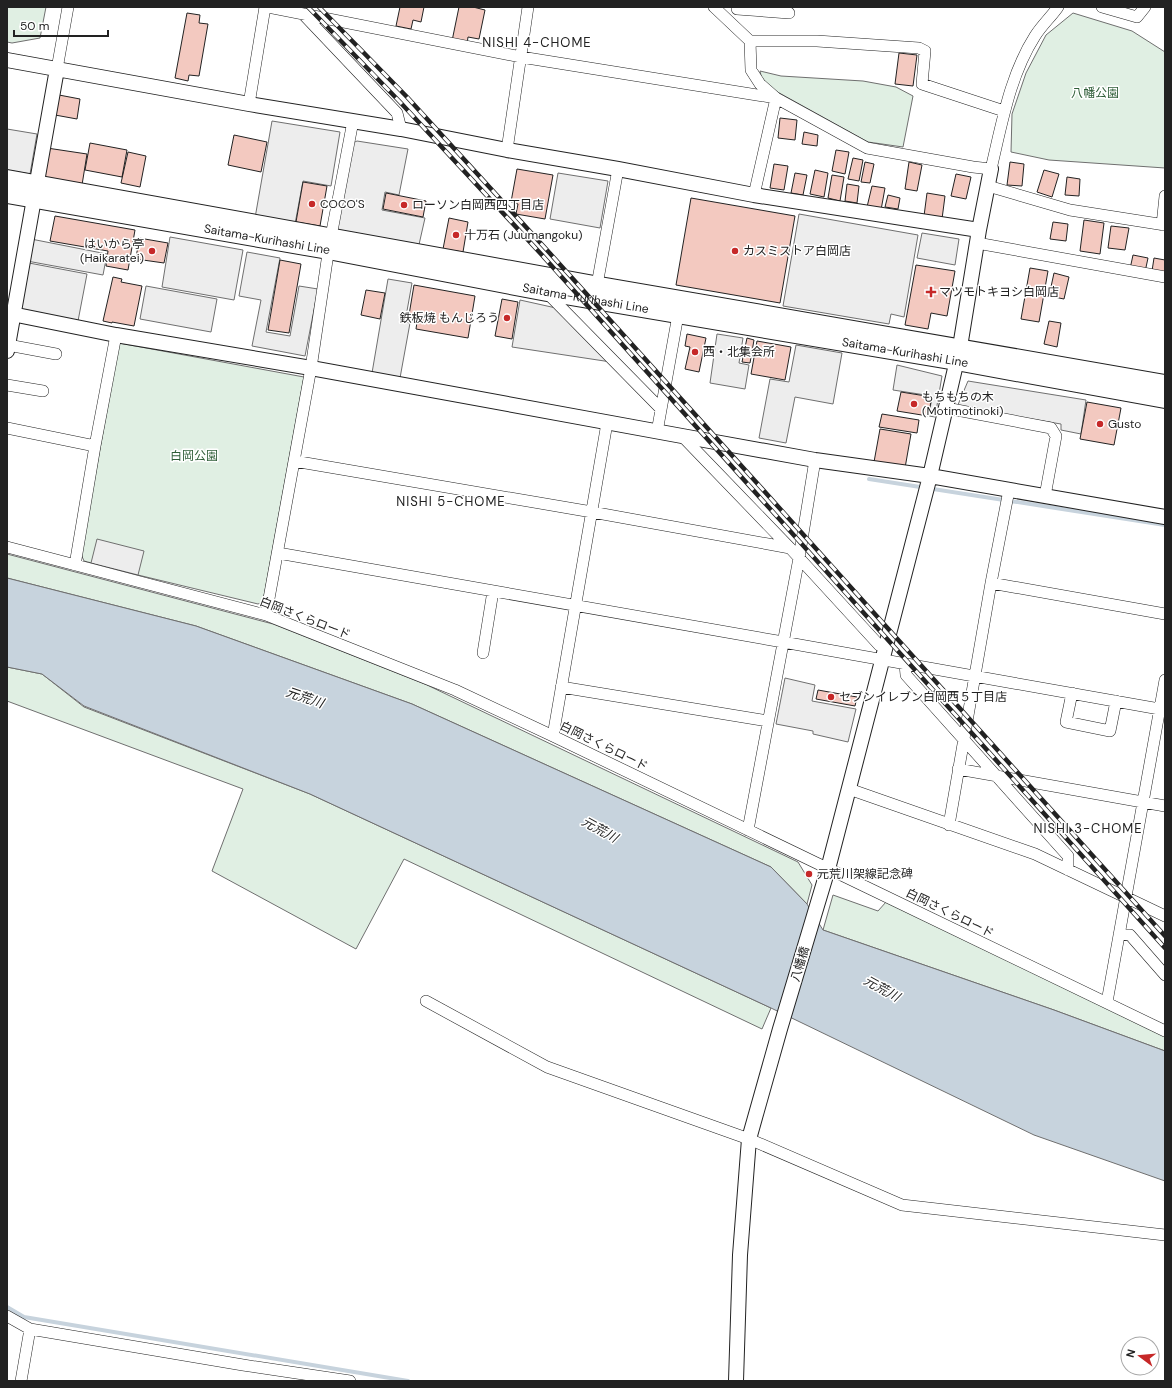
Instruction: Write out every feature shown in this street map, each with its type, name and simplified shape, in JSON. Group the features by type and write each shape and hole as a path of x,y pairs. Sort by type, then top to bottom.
{"main road":[{"name":"Saitama-Kurihashi Line","path":"7,178 35,191 330,243 597,285 958,354 1165,399"},
{"name":"Saitama-Kurihashi Line","path":"7,194 35,191"},
{"name":"Saitama-Kurihashi Line","path":"330,243 546,292 678,315 1165,384"}],"street":[{"path":"56,354 8,348 10,314 35,191 68,7"},
{"path":"249,104 266,7 521,56 776,98"},
{"path":"507,150 528,7"},
{"path":"714,7 750,41 817,41 919,48 925,51 922,84 1004,111"},
{"path":"750,41 751,70 760,84 776,98 867,148 991,169 1004,111 1014,76 1036,35 1058,7"},
{"path":"1102,7 1137,17 1145,7"},
{"path":"737,10 789,13"},
{"path":"304,14 397,112 401,128"},
{"path":"7,60 249,104 401,128 507,150 618,169 978,237 1165,277"},
{"path":"754,195 776,98"},
{"path":"266,615 311,368 330,243 353,121"},
{"path":"597,285 618,169"},
{"name":"八幡橋","path":"736,1381 740,1255 749,1139 828,869 930,476 958,354 991,169"},
{"path":"988,186 1070,210 1164,225 1165,196"},
{"path":"546,292 661,409"},
{"path":"10,314 116,335 311,368 815,460 930,476 1165,517"},
{"path":"657,432 678,315"},
{"path":"76,565 95,446 116,335"},
{"path":"7,385 43,391"},
{"path":"946,408 1051,428 1056,436 1045,496"},
{"path":"553,736 607,423"},
{"path":"7,428 95,446"},
{"path":"682,436 790,548 879,646 883,653"},
{"path":"748,830 799,558 815,460"},
{"path":"294,461 592,512 790,548"},
{"path":"949,825 991,583 1009,490"},
{"name":"白岡さくらロード","path":"7,547 266,615 455,690 1165,1031"},
{"path":"278,553 783,642 883,653 905,664 1162,710"},
{"path":"991,583 1165,614"},
{"path":"483,654 494,591"},
{"path":"905,664 906,674 1068,856 1068,870"},
{"path":"1107,1002 1143,802 1162,710 1165,680"},
{"path":"561,687 768,721"},
{"path":"1072,693 1066,722 1110,731 1116,701"},
{"path":"958,769 1165,806"},
{"path":"849,789 1035,854 1165,916"},
{"path":"1119,934 1130,935 1165,975"},
{"path":"426,1001 547,1067 749,1139 902,1205 1165,1234"},
{"path":"7,1316 30,1329 243,1365 350,1381"},
{"path":"20,1381 30,1329"}],"green space":[{"path":"7,7 46,7 40,38 12,43 7,42"},
{"name":"八幡公園","path":"1073,13 1132,31 1165,52 1165,168 1049,160 1011,152 1012,114 1026,73 1046,35"},
{"path":"760,71 781,76 863,81 896,87 913,96 903,147 868,142 763,84"},
{"name":"白岡公園","path":"119,343 304,377 263,602 258,604 84,561 81,554"},
{"path":"7,554 273,624 427,685 798,862 812,885 807,904 771,867 412,704 196,626 7,578"},
{"path":"7,667 42,674 84,707 310,794 771,1008 762,1029 404,859 356,949 212,871 243,789 7,701"},
{"path":"833,895 878,911 886,902 1165,1034 1165,1051 1054,1010 823,930"}],"shaded area":[{"path":"272,121 340,132 331,186 303,181 295,224 255,218"},
{"path":"7,129 37,134 30,174 7,170"},
{"path":"357,141 408,149 399,195 385,192 382,210 425,218 418,249 335,234 351,144"},
{"path":"558,173 608,181 600,228 550,219"},
{"path":"799,214 918,235 904,317 891,314 889,324 783,306"},
{"path":"922,233 959,239 955,265 917,258"},
{"path":"170,237 243,250 234,300 162,287"},
{"path":"31,239 107,254 103,275 27,261"},
{"path":"247,252 280,258 266,332 290,336 299,286 318,289 305,356 252,346 261,300 239,296"},
{"path":"29,263 87,274 78,321 20,310"},
{"path":"388,279 412,283 405,322 410,323 400,378 372,373"},
{"path":"146,286 217,299 211,332 140,319"},
{"path":"520,300 556,308 611,362 512,347"},
{"path":"717,334 743,338 739,363 749,365 745,389 710,383"},
{"path":"796,345 842,353 833,404 795,397 786,443 759,438 770,379 789,382"},
{"path":"897,365 942,376 935,417 929,416 932,396 893,390"},
{"path":"968,381 1086,400 1081,434 1061,430 1061,424 957,407"},
{"path":"97,539 144,551 138,575 91,563"},
{"path":"785,678 815,685 812,701 856,709 848,742 813,734 813,731 776,724"}],"water":[{"name":"元荒川","path":"7,578 196,626 412,704 771,867 807,904 823,930 1054,1010 1165,1051 1165,1181 1034,1135 771,1008 310,794 84,706 42,674 7,667"}],"building":[{"path":"400,7 424,7 421,22 413,20 411,29 396,26"},
{"path":"459,7 473,7 485,10 479,39 468,37 467,44 452,41"},
{"path":"187,13 200,15 199,23 208,24 199,76 189,75 188,81 175,78"},
{"path":"899,53 917,55 913,86 895,84"},
{"path":"59,95 80,99 77,119 55,115"},
{"path":"780,118 797,120 795,140 778,138"},
{"path":"804,132 818,135 817,146 802,144"},
{"path":"234,135 267,142 261,172 228,165"},
{"path":"90,143 127,150 122,177 85,170"},
{"path":"47,148 87,154 82,185 42,179"},
{"path":"836,150 849,152 845,174 832,171"},
{"path":"128,152 146,156 140,187 121,183"},
{"path":"853,158 863,160 859,181 848,179"},
{"path":"865,162 874,164 870,183 861,182"},
{"path":"909,162 922,165 917,191 905,189"},
{"path":"1010,162 1024,164 1022,186 1007,185"},
{"path":"774,164 788,166 784,190 770,188"},
{"path":"517,169 553,175 545,219 516,214 518,204 511,202"},
{"path":"815,170 828,173 824,197 810,194"},
{"path":"1044,170 1059,174 1052,197 1037,192"},
{"path":"795,173 807,175 803,195 791,193"},
{"path":"956,174 971,177 966,199 951,196"},
{"path":"832,175 844,177 840,201 828,198"},
{"path":"1067,177 1080,179 1079,196 1065,195"},
{"name":"COCO'S","path":"303,182 327,186 320,226 296,222"},
{"path":"847,184 859,186 857,203 845,201"},
{"path":"872,186 885,188 881,210 867,207"},
{"name":"ローソン白岡西四丁目店","path":"386,193 426,201 423,217 383,209"},
{"path":"927,193 945,196 942,219 924,216"},
{"path":"888,195 900,198 898,209 885,207"},
{"name":"カスミストア白岡店","path":"691,198 795,216 780,303 676,285"},
{"path":"55,216 135,230 128,270 106,266 108,251 50,241"},
{"name":"十万石 (Juumangoku)","path":"449,218 468,222 463,252 443,249"},
{"path":"1084,220 1104,223 1100,254 1080,251"},
{"path":"1053,222 1068,224 1066,241 1050,239"},
{"path":"1111,226 1129,228 1125,250 1108,248"},
{"name":"はいから亭 (Haikaratei)","path":"139,238 168,243 164,263 136,259"},
{"path":"1133,255 1148,258 1145,272 1130,269"},
{"path":"1154,258 1165,260 1165,274 1152,271"},
{"path":"280,260 301,264 289,333 268,330"},
{"name":"マツモトキヨシ白岡店","path":"916,265 955,271 947,316 931,313 928,329 905,325"},
{"path":"1030,268 1048,271 1039,322 1021,319"},
{"path":"1054,273 1069,277 1064,299 1049,296"},
{"path":"113,277 122,279 121,282 142,286 134,326 103,321"},
{"path":"414,285 475,296 468,338 416,329 417,322 408,321"},
{"path":"366,290 385,293 380,319 361,315"},
{"path":"502,299 518,302 512,339 495,336"},
{"path":"1049,321 1061,323 1057,347 1044,344"},
{"path":"687,334 706,338 699,372 685,369 690,347 685,346"},
{"path":"747,338 754,340 750,363 742,362"},
{"path":"757,341 791,347 785,380 751,374"},
{"name":"もちもちの木 (Motimotinoki)","path":"901,392 932,397 928,416 897,411"},
{"name":"Gusto","path":"1087,402 1121,408 1114,445 1080,439"},
{"path":"882,414 919,420 917,433 879,427"},
{"path":"880,429 911,434 905,468 874,462"},
{"path":"818,690 857,697 855,706 816,699"}],"waterway":[{"path":"869,479 1165,525"},
{"path":"7,1307 24,1317 408,1381"}],"railway":[{"path":"308,7 400,102 541,254 1165,948"},
{"path":"319,7 407,97 546,249 1165,936"}],"place":[{"name":"COCO'S","path":"312,204"},
{"name":"ローソン白岡西四丁目店","path":"404,205"},
{"name":"十万石 (Juumangoku)","path":"456,235"},
{"name":"はいから亭 (Haikaratei)","path":"152,251"},
{"name":"カスミストア白岡店","path":"735,251"},
{"name":"マツモトキヨシ白岡店","path":"931,292"},
{"name":"鉄板焼 もんじろう","path":"507,318"},
{"name":"西・北集会所","path":"695,352"},
{"name":"もちもちの木 (Motimotinoki)","path":"914,404"},
{"name":"Gusto","path":"1100,424"},
{"name":"セブンイレブン白岡西５丁目店","path":"831,697"},
{"name":"元荒川架線記念碑","path":"809,874"}],"district":[{"name":"NISHI 4-CHOME","path":"537,42"},
{"name":"NISHI 5-CHOME","path":"451,501"},
{"name":"NISHI 3-CHOME","path":"1088,828"}]}
